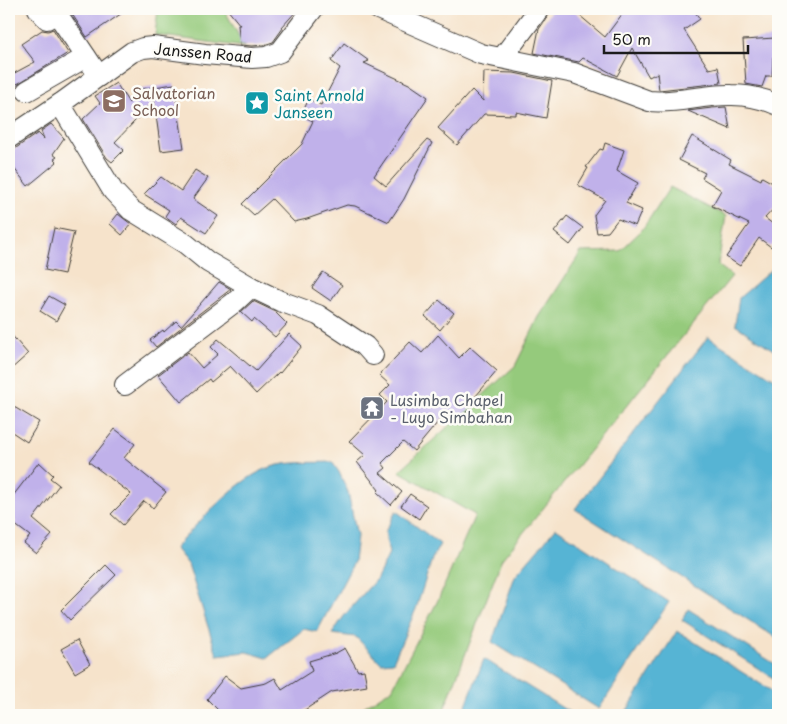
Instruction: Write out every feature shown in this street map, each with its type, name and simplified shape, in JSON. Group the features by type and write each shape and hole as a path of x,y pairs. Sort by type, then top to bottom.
{"street":[{"path":"38,9 47,18 56,12 99,76"},
{"name":"Janssen Road","path":"9,138 132,52 153,47 252,58 273,54 280,52 313,9"},
{"path":"378,9 481,54 574,73 649,101 662,102 732,95 766,100 778,105"},
{"path":"502,58 540,9"},
{"path":"27,91 86,57"},
{"path":"60,104 113,192 131,210 186,244 208,262 251,287 280,301 318,315 366,346 373,355"},
{"path":"125,385 236,301 251,287"}],"green space":[{"path":"158,9 224,9 245,47 155,35"},
{"path":"670,187 726,216 718,265 732,276 502,559 442,715 351,715 392,689 438,600 475,515 399,471 515,366 539,317 581,252 620,251 642,230"}],"water":[{"path":"778,264 778,353 735,325 739,298"},
{"path":"708,337 778,381 778,639 575,509"},
{"path":"332,462 348,492 357,536 354,562 317,632 304,629 267,658 247,652 217,655 188,564 175,548 219,502 258,473 271,467 285,464"},
{"path":"396,511 440,544 432,559 416,609 393,662 381,663 356,637 332,634 344,616 377,578 389,554 385,532"},
{"path":"556,528 669,602 599,709 492,642 515,576"},
{"path":"688,609 778,666 778,681 682,620"},
{"path":"677,631 778,695 778,715 624,715"},
{"path":"484,659 574,715 462,715"}],"building":[{"path":"73,9 128,9 87,37 70,11"},
{"path":"227,9 298,9 282,27 273,42 252,46 240,45 238,25 240,25"},
{"path":"553,9 572,9 605,37 626,9 693,9 700,19 684,30 709,69 718,67 721,83 659,90 657,73 649,77 632,48 617,76 583,58 579,62 534,53 539,29"},
{"path":"53,29 68,53 19,83 9,87 9,76 35,62 21,44 42,30 48,31"},
{"path":"775,38 776,57 773,57 772,76 766,76 762,87 746,84 743,40"},
{"path":"344,43 369,61 364,63 409,84 428,97 374,176 386,186 427,140 432,143 404,199 389,222 355,206 347,205 294,222 272,199 254,215 242,204 302,144 313,121 301,115 309,99 321,105 340,68 331,61"},
{"path":"484,72 514,73 552,81 546,118 516,112 516,115 484,114 457,145 438,128 472,90 483,101"},
{"path":"116,83 129,103 142,89 174,84 184,148 161,151 154,101 115,142 124,150 112,162 107,158 83,119 100,103 95,96"},
{"path":"726,107 730,129 688,111 712,108"},
{"path":"51,124 64,138 53,154 57,157 54,159 57,162 28,186 9,162 9,150 16,148 38,133 44,139 41,131"},
{"path":"692,136 731,160 729,164 761,180 762,177 778,186 778,204 765,218 778,228 778,238 771,247 759,238 740,266 726,257 749,224 712,206 721,190 702,178 705,173 679,160"},
{"path":"605,143 624,150 617,171 638,183 626,203 642,210 635,226 618,219 608,232 597,233 594,215 605,200 578,185 588,168 586,167 600,149 603,150"},
{"path":"195,170 208,178 193,199 218,216 206,233 181,217 176,224 165,216 169,210 144,194 161,177 181,191"},
{"path":"118,214 131,224 122,235 110,224"},
{"path":"567,216 583,228 570,245 554,232"},
{"path":"54,228 74,232 64,274 45,270"},
{"path":"323,272 342,285 331,301 312,288"},
{"path":"219,282 231,289 156,347 150,340 163,330 164,332 176,321 181,326"},
{"path":"49,296 65,305 56,321 40,311"},
{"path":"439,300 454,313 440,330 425,316"},
{"path":"253,301 274,311 287,324 275,337 254,319 252,322 241,312"},
{"path":"9,332 28,354 9,371"},
{"path":"289,334 302,346 280,373 256,394 230,366 211,382 209,379 181,402 158,375 188,352 202,368 218,354 211,347 218,339 256,371"},
{"path":"438,335 459,358 470,347 497,371 470,403 473,406 455,422 447,414 414,451 403,442 382,463 386,468 380,473 402,492 391,505 377,492 379,490 357,462 365,455 349,441 387,402 380,395 390,385 379,375 410,342 422,353"},
{"path":"9,404 39,422 27,442 9,430"},
{"path":"115,429 135,444 124,458 166,492 153,508 144,501 123,525 111,514 131,494 89,462"},
{"path":"39,462 53,475 50,478 59,485 33,519 52,535 36,553 24,543 30,536 14,524 16,522 9,515 9,501"},
{"path":"410,494 427,506 419,519 401,506"},
{"path":"106,565 116,575 70,620 61,610"},
{"path":"77,640 90,664 75,673 61,649"},
{"path":"345,648 358,671 364,670 367,686 332,692 297,715 223,715 207,699 225,676 241,688 266,683 275,678 282,690 312,671 309,661 336,653"}],"place":[{"name":"Salvatorian School","path":"114,101"},
{"name":"Saint Arnold Janseen","path":"257,103"},
{"name":"Lusimba Chapel - Luyo Simbahan","path":"372,408"}]}
